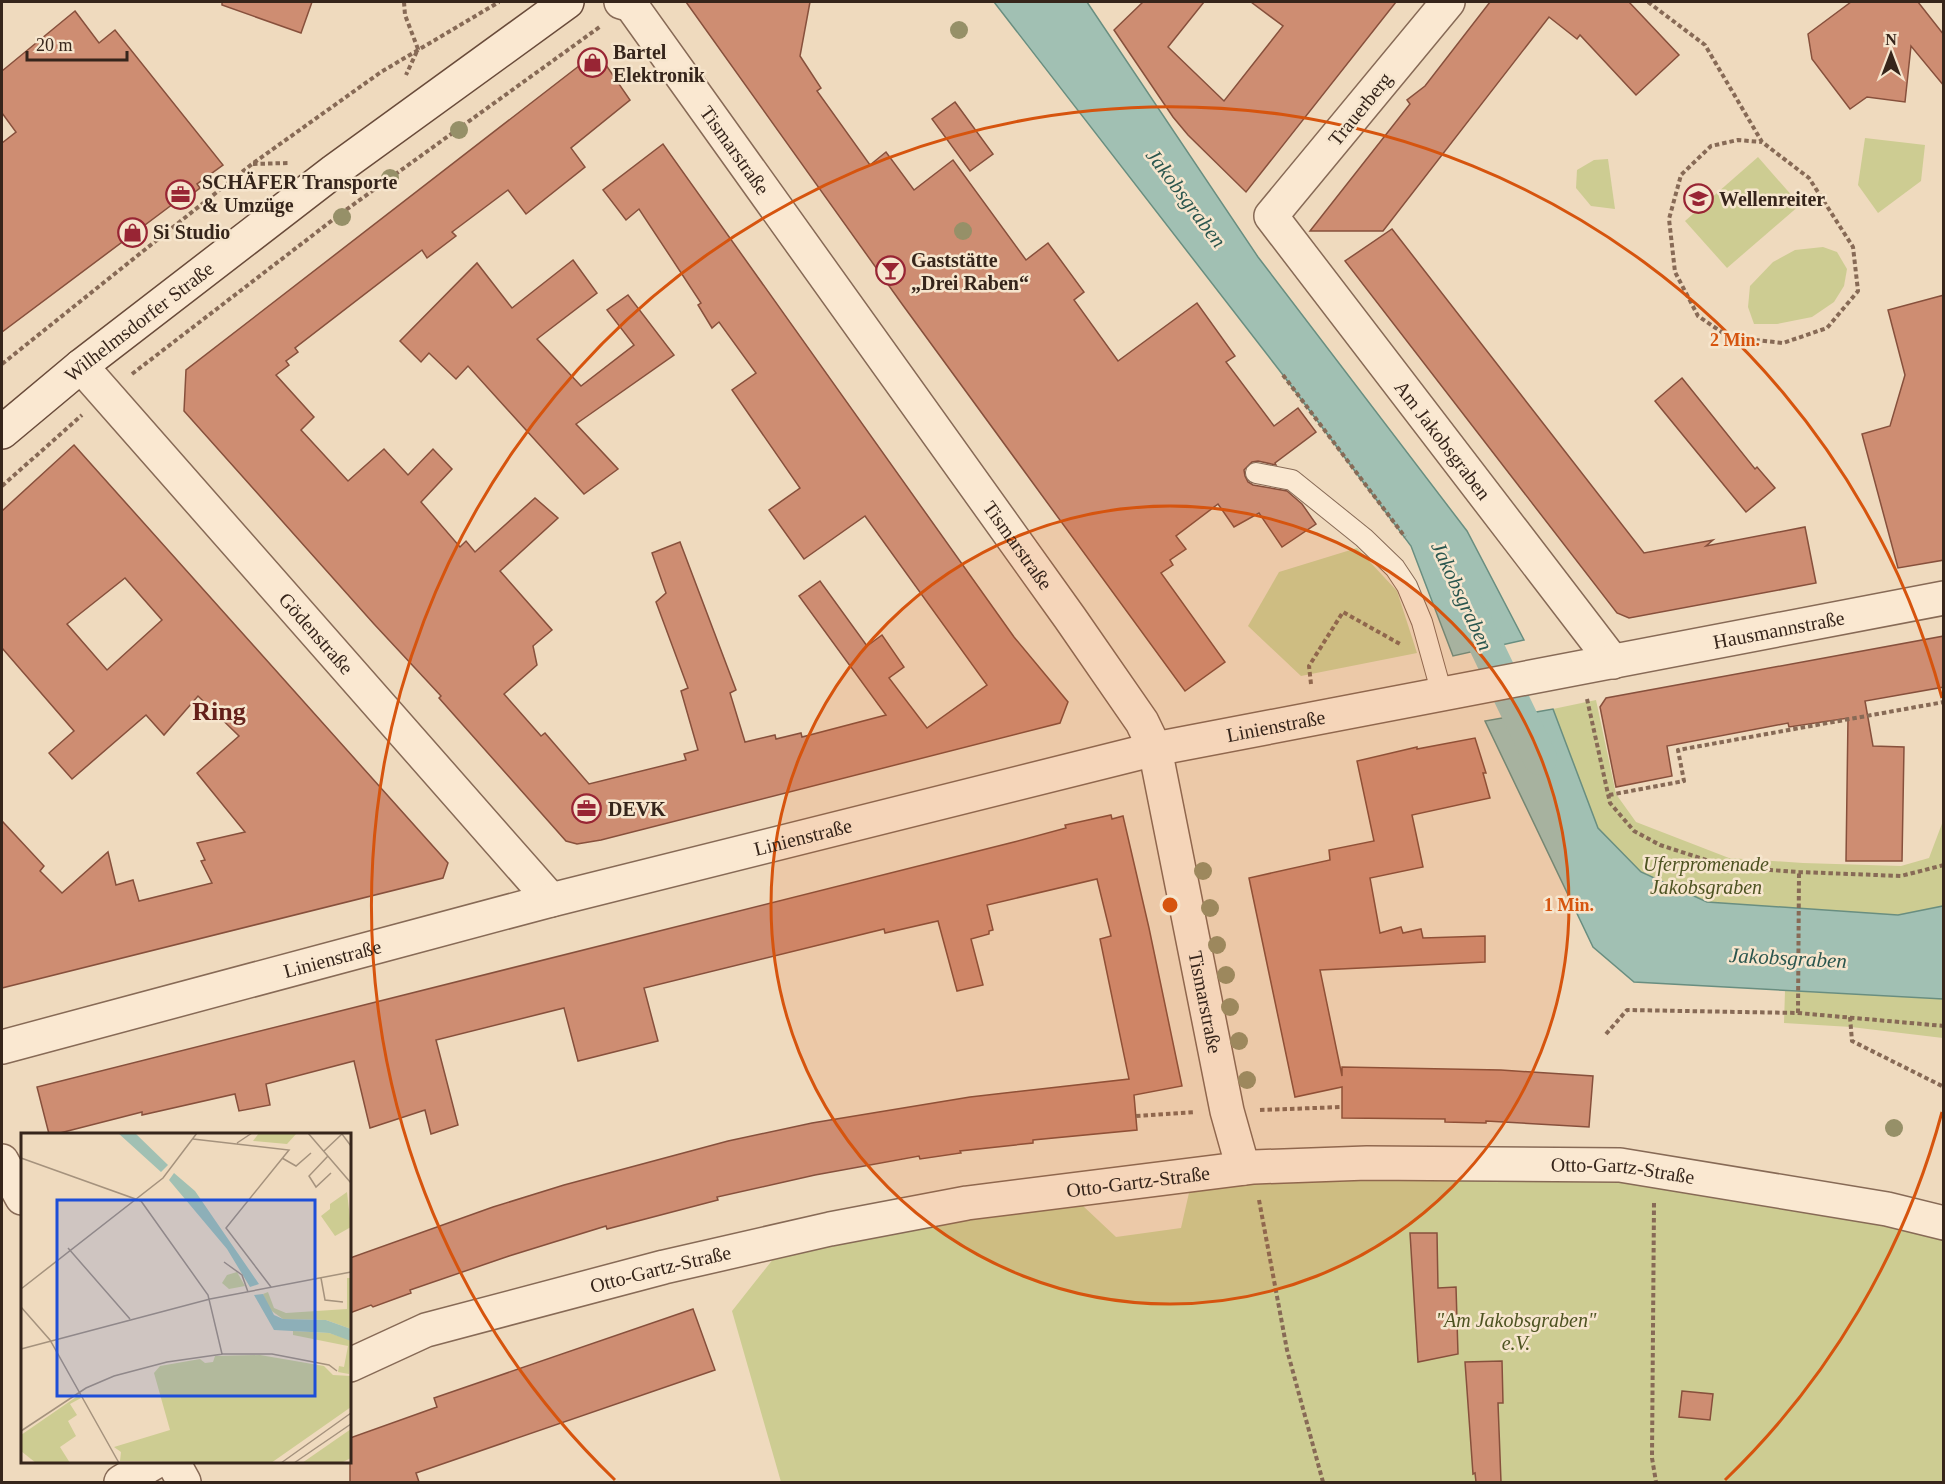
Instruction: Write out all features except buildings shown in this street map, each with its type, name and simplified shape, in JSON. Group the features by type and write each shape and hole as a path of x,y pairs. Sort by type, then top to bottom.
{"street":[{"name":"Wilhelmsdorfer Straße","path":"2,432 81,366 334,171 567,2"},
{"name":"Trauerberg","path":"1272,216 1448,2"},
{"name":"Tismarstraße","path":"626,3 1070,618 1142,722 1155,749 1227,1111 1243,1168"},
{"name":"Am Jakobsgraben","path":"1272,216 1613,662"},
{"name":"Gödenstraße","path":"81,366 551,900"},
{"name":"Hausmannstraße","path":"1613,662 1944,598"},
{"name":"Linienstraße","path":"2,1047 551,900 1155,749 1613,662"},
{"path":"2,1161 21,1196"},
{"name":"Otto-Gartz-Straße","path":"351,1365 426,1330 664,1267 830,1229 967,1203 1243,1168 1367,1163 1620,1165 1887,1209 1944,1223"},
{"path":"121,1482 152,1463"},
{"path":"174,1463 184,1482"}],"lane":[{"path":"1256,473 1292,480 1364,538 1395,568 1407,586 1449,693"}],"path":[{"path":"404,2 405,15 417,49"},
{"path":"2,364 252,164 381,72 499,2"},
{"path":"1648,2 1706,45 1762,142 1809,178 1853,247 1858,291 1827,328 1783,344 1729,337 1698,316 1675,272 1673,262 1669,219 1681,175 1711,146 1738,140 1762,142"},
{"path":"2,486 107,394 343,212 626,3"},
{"path":"252,164 294,163"},
{"path":"1283,375 1412,546"},
{"path":"1315,718 1309,666 1343,612 1404,646"},
{"path":"1581,668 1610,803 1634,831 1660,845 1728,867 1901,876 1944,865"},
{"path":"1609,795 1684,781 1678,750 1944,702"},
{"path":"1798,1013 1799,872"},
{"path":"1606,1034 1627,1010 1798,1013 1944,1026"},
{"path":"1850,1017 1852,1041 1944,1087"},
{"path":"1260,1206 1287,1350 1323,1482"},
{"path":"1654,1228 1652,1458 1656,1482"}],"green space":[{"path":"1865,138 1925,145 1921,181 1878,213 1858,185"},
{"path":"1758,157 1800,205 1727,268 1685,221"},
{"path":"1608,159 1615,209 1591,206 1576,188 1577,170 1594,160"},
{"path":"1823,247 1837,252 1847,269 1844,286 1834,302 1812,317 1777,324 1754,324 1748,307 1750,286 1773,262 1795,250"},
{"path":"1357,548 1397,591 1417,653 1301,676 1248,626 1279,572"},
{"name":"Uferpromenade Jakobsgraben","path":"1596,700 1616,794 1636,822 1729,858 1901,866 1929,858 1943,821 1943,906 1898,915 1706,902 1641,872 1598,828 1553,709"},
{"path":"1785,991 1943,998 1943,1038 1851,1027 1784,1023"},
{"name":"\"Am Jakobsgraben\" e.V.","path":"1233,1178 1635,1181 1885,1222 1943,1237 1943,1482 781,1482 732,1311 774,1258 902,1228 1082,1205 1116,1237 1181,1228 1191,1184"}],"water":[{"path":"994,2 1087,2 1258,257 1467,531 1524,640 1453,656 1411,546 1283,375"},
{"path":"1553,709 1598,828 1641,872 1707,902 1898,915 1943,906 1943,999 1634,982 1593,947 1485,721"}],"waterway":[{"name":"Jakobsgraben","path":"1467,606 1540,758"}],"place":[{"name":"Bartel Elektronik","path":"592,63"},
{"name":"SCHÄFER Transporte & Umzüge","path":"181,194"},
{"name":"Wellenreiter","path":"1698,199"},
{"name":"Si Studio","path":"132,232"},
{"name":"Gaststätte „Drei Raben“","path":"890,271"},
{"name":"DEVK","path":"587,809"}],"district":[{"name":"Ring","path":"219,711"}]}
